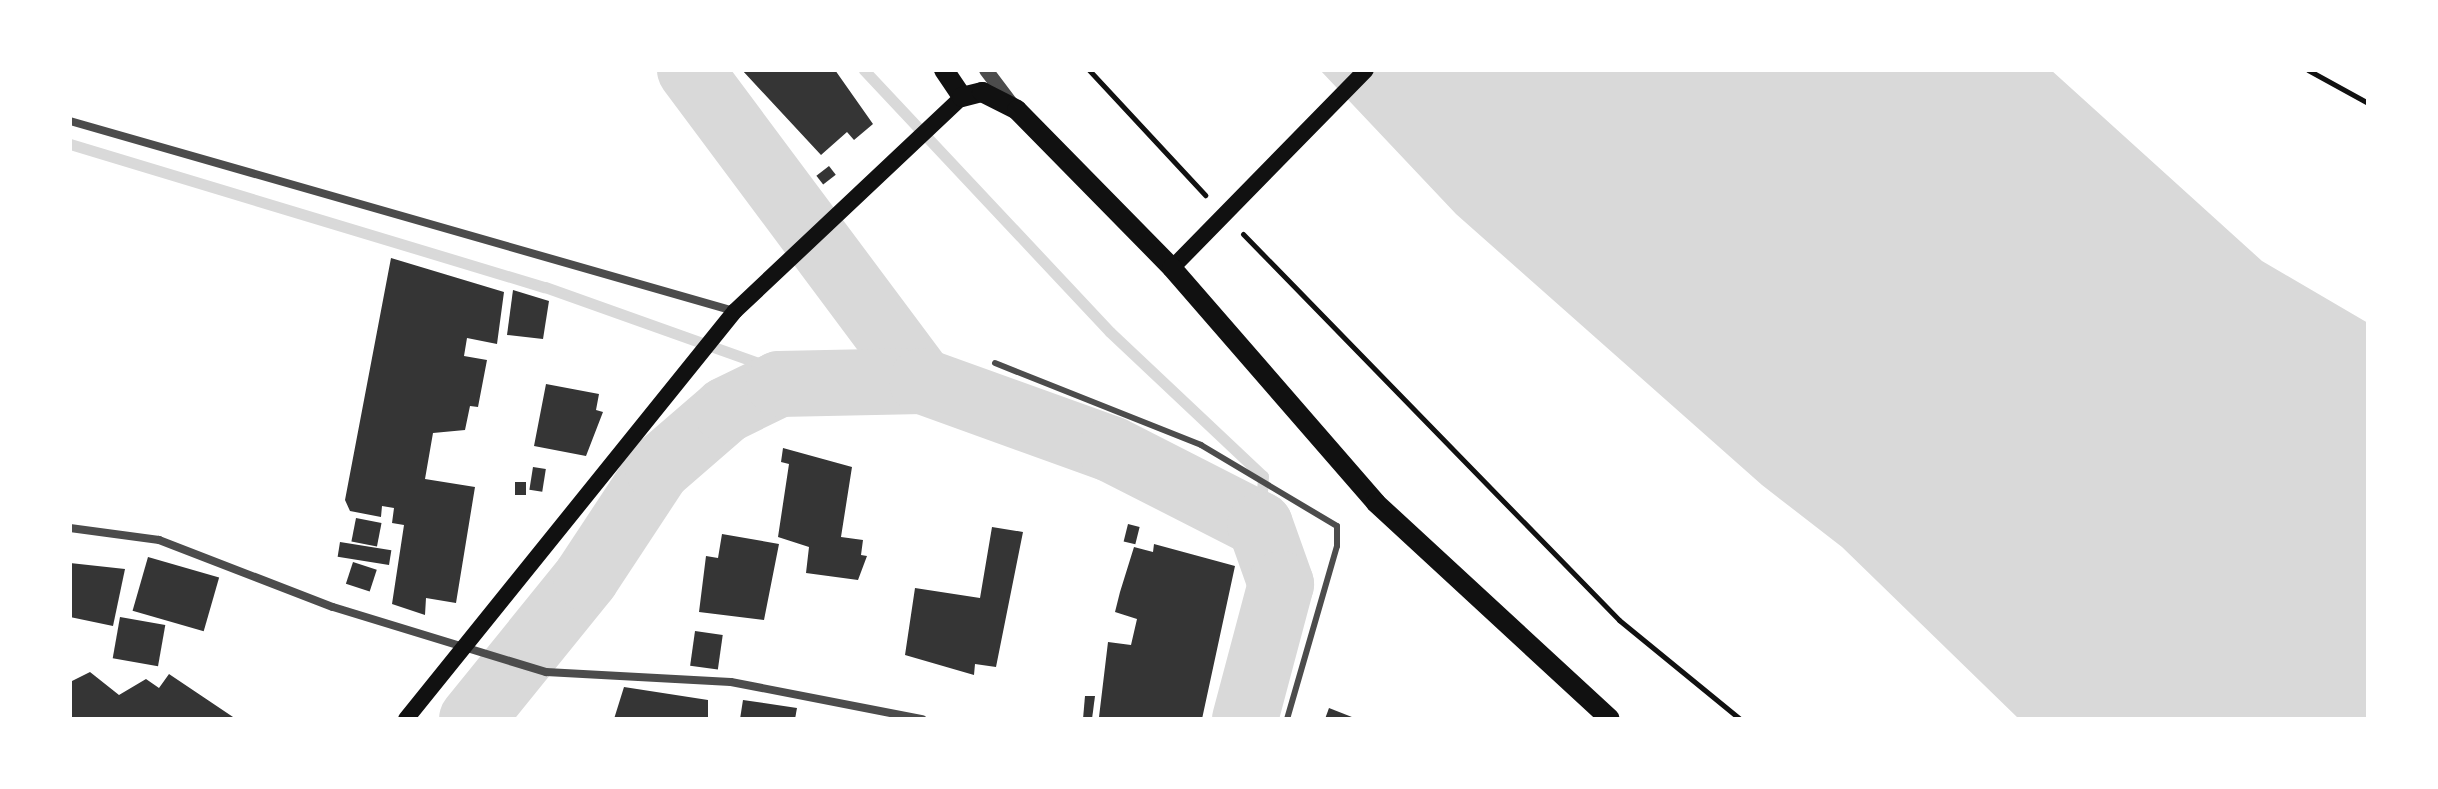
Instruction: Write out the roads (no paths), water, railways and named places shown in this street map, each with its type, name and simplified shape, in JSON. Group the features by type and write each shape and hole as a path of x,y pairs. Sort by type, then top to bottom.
{"main road":[{"path":"944,70 962,97"},
{"path":"1172,268 1366,70"},
{"path":"406,719 468,648 735,311 937,115 962,97 982,92 1017,110 1172,268 1376,503 1610,719"}],"street":[{"path":"986,70 1017,110"},
{"path":"70,121 735,311"},
{"path":"70,528 159,540 333,607 546,672 731,682 922,719"}],"lane":[{"path":"995,363 1201,445 1246,476 1337,526 1337,546 1287,719"}],"waterway":[{"path":"690,70 922,381"},
{"path":"864,70 1110,332 1263,476 1260,525"},
{"path":"70,144 545,287 764,365 779,384"},
{"path":"472,719 586,578 658,469 726,410 779,384 922,381 1111,449 1260,525 1281,584 1245,719"}]}
